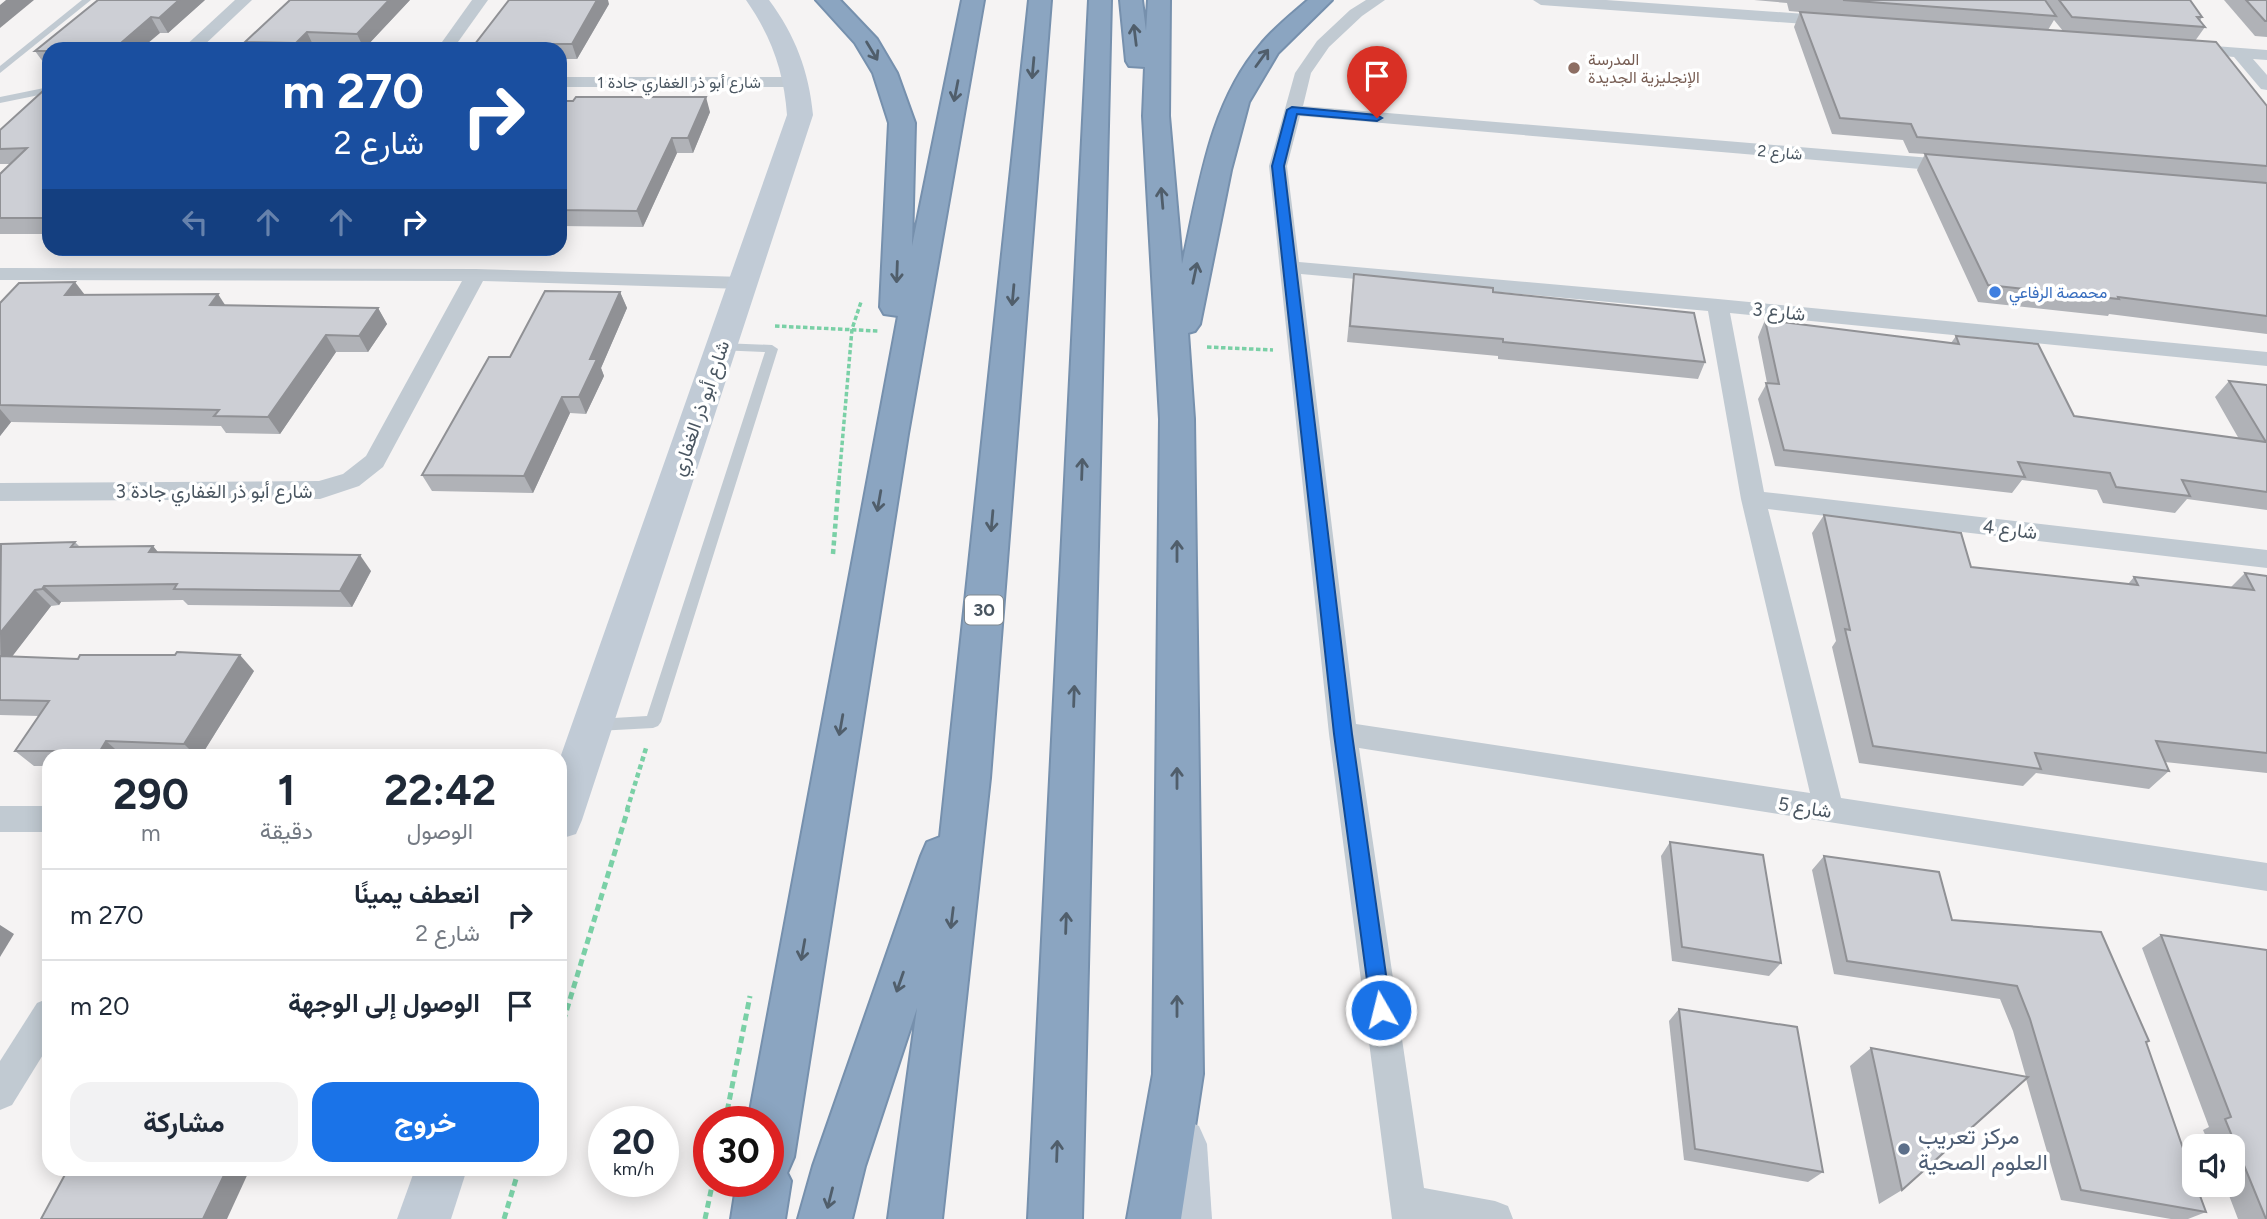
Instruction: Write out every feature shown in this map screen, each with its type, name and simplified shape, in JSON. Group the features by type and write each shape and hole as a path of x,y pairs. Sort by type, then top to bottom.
{"highway":[{"path":"827,0 865,39 885,74 902,123 891,434"},
{"path":"777,1106 891,434 974,0"},
{"name":"30","path":"915,1219 969,778 1040,0"},
{"path":"1055,1219 1100,0"},
{"path":"1130,0 1142,81 1156,116"},
{"path":"1159,0 1156,116 1191,355"},
{"path":"1154,1219 1178,1074 1191,355 1217,170 1236,102 1270,47 1321,0"},
{"path":"825,1219 843,1153 969,778"},
{"path":"758,1219 761,1197"}],"street":[{"path":"198,42 244,0"},
{"path":"450,42 481,0"},
{"name":"شارع أبو ذر الغفاري","path":"567,799 800,115 798,82 783,40 757,0"},
{"path":"1377,0 1356,13 1323,44 1303,73 1278,166 1343,734 1409,1212 1495,1219"},
{"path":"1541,0 1658,4 1852,22"},
{"path":"2170,47 2267,55"},
{"path":"2239,52 2267,85"},
{"name":"شارع أبو ذر الغفاري جادة 1","path":"567,82 798,82"},
{"name":"شارع 2","path":"1292,110 1967,167"},
{"name":"شارع 3","path":"1290,267 1718,305 2267,359"},
{"path":"0,274 476,275 743,282"},
{"name":"شارع أبو ذر الغفاري جادة 3","path":"0,492 320,491 352,481 375,461 476,275"},
{"path":"1718,305 1753,499 1829,811"},
{"name":"شارع 4","path":"1753,499 2267,559"},
{"name":"شارع 5","path":"1343,734 2267,877"},
{"path":"0,819 42,819"},
{"path":"0,1093 42,1025"},
{"path":"1178,1074 1185,1219"},
{"path":"424,1219 439,1176"}],"lane":[{"path":"0,69 87,0"},
{"path":"0,100 42,91"},
{"path":"592,725 653,722 772,349 725,335"}],"path":[{"path":"832,559 852,330 862,296"},
{"path":"725,335 884,331"},
{"path":"1191,355 1298,351"},
{"path":"567,1009 653,722"},
{"path":"728,1106 752,985"},
{"path":"504,1219 517,1176"},
{"path":"705,1219 710,1197"}],"building":[{"path":"98,0 179,0 159,18 151,17 122,42 46,42"},
{"path":"290,0 389,0 357,34 307,32 297,42 245,42"},
{"path":"509,0 597,0 572,44 477,42"},
{"path":"1843,0 2045,0 2056,16"},
{"path":"2059,0 2190,0 2202,17 2197,17 2205,27 2072,17"},
{"path":"2246,0 2267,0 2267,21 2265,21"},
{"path":"1800,12 2216,42 2267,106 2267,166 1917,137 1911,124 1840,118"},
{"path":"42,92 42,218 0,218 0,174 27,148 0,149 0,130"},
{"path":"576,97 706,97 688,138 672,138 637,211 567,210 567,101 573,101"},
{"path":"1925,154 2267,183 2267,316 2118,297 2119,299 1988,285"},
{"path":"1354,274 1694,313 1705,362 1503,342 1503,339 1350,326"},
{"path":"75,282 65,295 218,294 210,305 378,308 359,336 326,335 268,417 214,416 219,410 0,405 0,303 19,283"},
{"path":"545,291 620,292 590,359 597,359 579,397 562,397 524,476 422,475 489,357 510,357"},
{"path":"1765,320 1959,344 1956,336 2038,344 2074,416 2266,442 2229,381 2267,385 2267,492 2182,480 2190,496 2116,487 2110,473 2018,462 2025,477 1784,450 1766,383 1779,384"},
{"path":"1824,515 1961,533 1971,567 2138,585 2134,577 2254,590 2245,573 2267,576 2267,753 2156,741 2169,771 2035,753 2041,769 1873,746 1845,629 1850,630"},
{"path":"75,542 71,547 153,546 149,552 360,555 340,591 174,589 177,584 44,586 35,590 0,633 1,544"},
{"path":"177,652 240,655 184,744 106,741 101,749 15,751 49,701 0,700 0,656 78,659 80,655 175,655"},
{"path":"1670,842 1763,855 1781,963 1682,947"},
{"path":"1824,856 1939,872 1952,920 2101,932 2149,1041 2146,1042 2182,1146 2182,1197 2200,1197 2206,1212 2081,1190 2030,1019 2017,986 1847,961"},
{"path":"2161,935 2267,950 2267,1219 2245,1168 2245,1134 2231,1134 2225,1119 2231,1117"},
{"path":"1679,1009 1797,1027 1823,1172 1695,1149"},
{"name":"مركز تعريب العلوم الصحية","path":"1871,1048 2028,1077 1902,1190"},
{"path":"64,1176 224,1176 203,1219 41,1219"}],"place":[{"name":"المدرسة الإنجليزية الجديدة","path":"1574,68"},
{"name":"محمصة الرفاعي","path":"1995,292"},
{"name":"مركز تعريب العلوم الصحية","path":"1904,1149"}],"route":[{"path":"1377,118 1292,110 1278,166 1343,734 1381,1010"}]}
